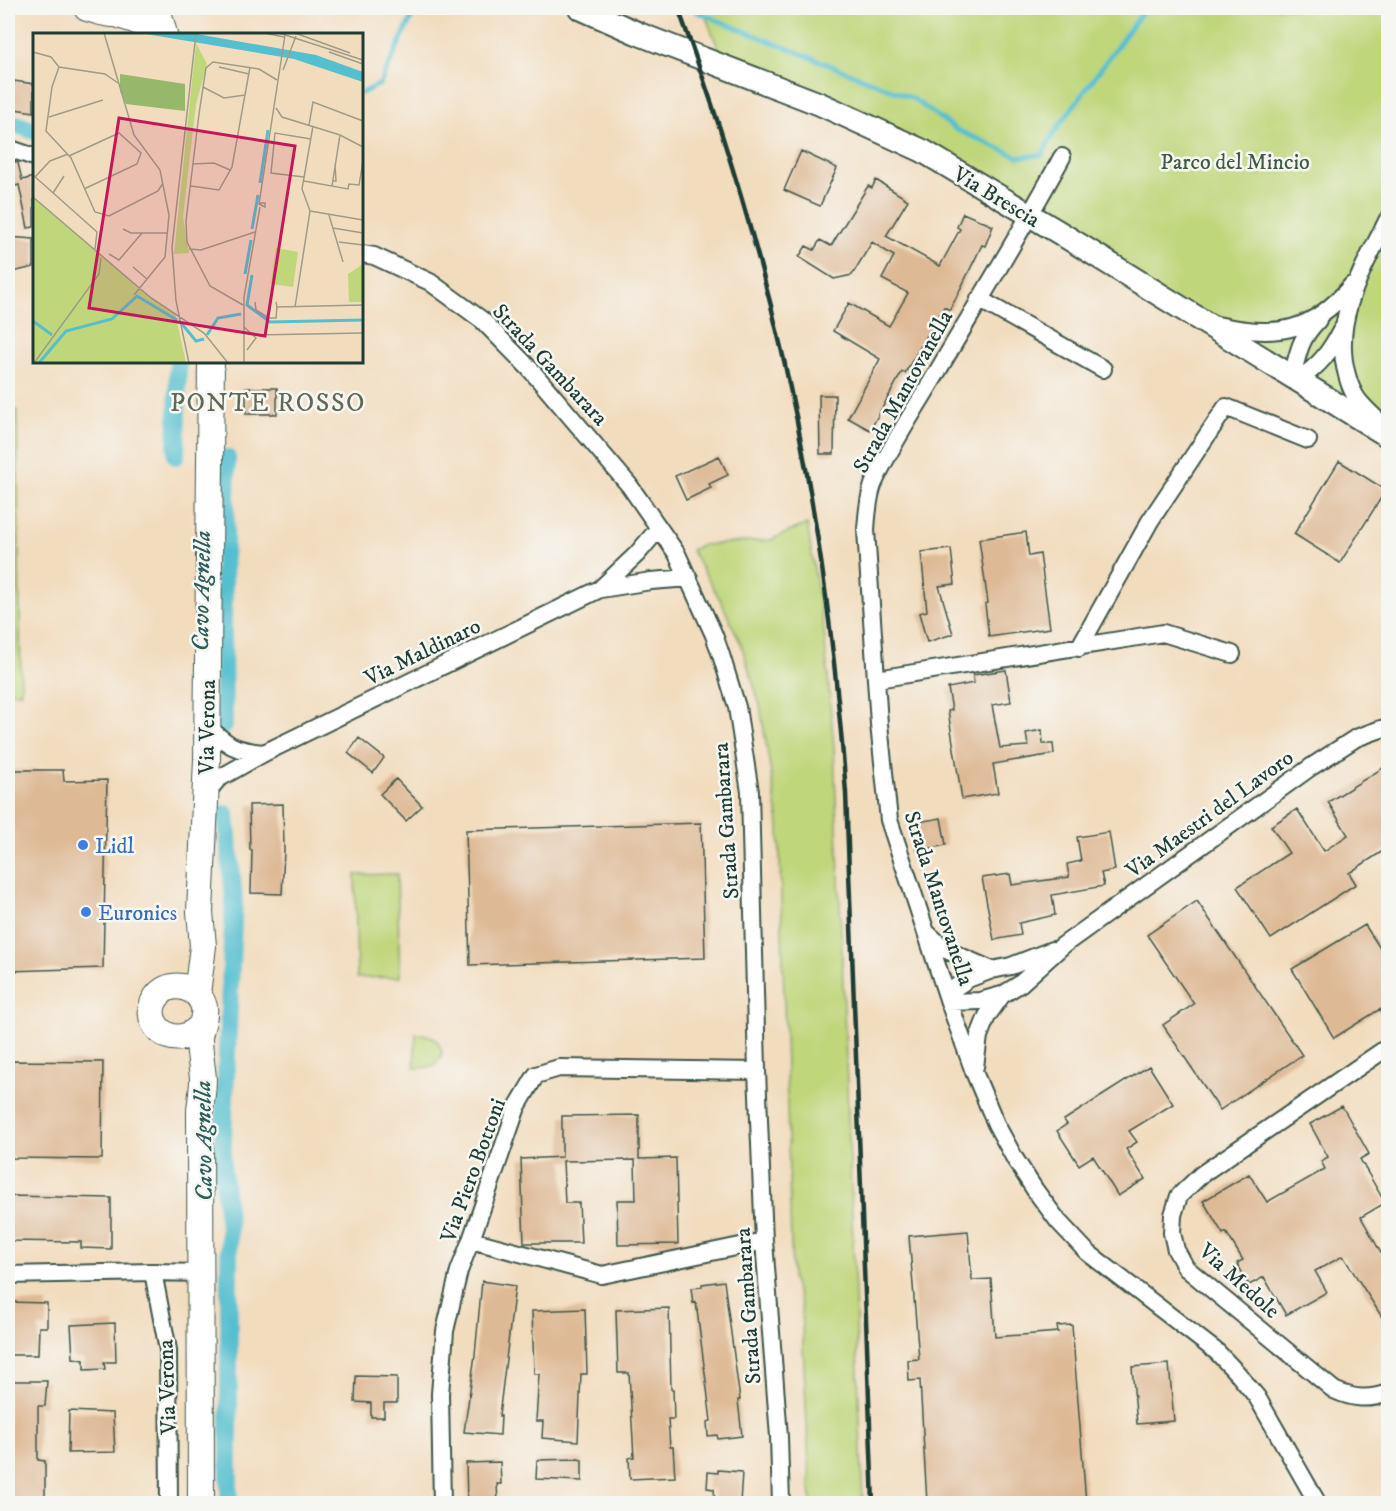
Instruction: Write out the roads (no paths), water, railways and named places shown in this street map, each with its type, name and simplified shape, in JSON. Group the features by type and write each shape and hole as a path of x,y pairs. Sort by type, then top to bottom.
{"main road":[{"path":"87,8 106,14 129,11 137,21 155,33"},
{"path":"157,8 164,33"},
{"name":"Via Brescia","path":"580,8 648,38 820,104 923,151 1200,321 1389,433"},
{"name":"Via Verona","path":"201,1503 200,1111 203,1079 199,1053 200,1027 204,1014 197,994 203,946 200,912 207,726 211,363"},
{"name":"Via Verona","path":"200,912 185,971 172,987 157,996 152,1014 155,1024 179,1051 188,1068 200,1111"},
{"path":"172,987 190,989 197,994"},
{"path":"167,1036 185,1037 193,1034 200,1027"}],"street":[{"path":"8,148 33,158"},
{"name":"Strada Mantovanella","path":"1062,157 1030,216 893,448 873,487 867,509 866,530 879,724 889,820 974,1072 996,1124 1015,1159 1058,1221 1087,1252 1216,1352 1238,1374 1257,1397 1317,1503"},
{"path":"1295,378 1317,367 1328,354 1343,328 1360,275 1389,219"},
{"name":"Strada Gambarara","path":"363,254 374,256 430,282 482,320 530,369 629,485 677,554 714,635 737,707 750,792 764,1241 779,1437 781,1503"},
{"path":"1295,378 1298,347 1309,329 1338,301 1360,275"},
{"path":"980,299 1103,369"},
{"path":"1200,321 1267,333 1296,327 1325,313"},
{"path":"1343,328 1343,360 1348,380 1357,399 1389,433"},
{"path":"1079,648 1150,521 1226,407 1308,440"},
{"name":"Via Maldinaro","path":"600,589 637,554 659,528"},
{"name":"Via Maldinaro","path":"205,795 218,779 264,753 600,589 689,578"},
{"path":"877,680 1163,633 1232,654"},
{"path":"207,726 228,745 242,751 264,753"},
{"name":"Via Maestri del Lavoro","path":"1062,946 1311,767 1356,738 1389,728"},
{"path":"925,931 946,950 992,970"},
{"path":"948,997 968,979 1011,966 1062,946"},
{"path":"948,997 980,1002 1002,995 1020,984 1062,946"},
{"path":"974,1072 978,1036 987,1016 1002,995"},
{"name":"Via Medole","path":"1389,1047 1202,1174 1179,1196 1173,1215 1172,1233 1176,1250 1186,1268 1335,1390 1346,1396 1360,1399 1376,1398 1389,1393"},
{"name":"Via Piero Bottoni","path":"442,1503 440,1394 445,1331 459,1271 519,1100 536,1075 559,1068 757,1071"},
{"path":"471,1240 602,1275 764,1241"},
{"name":"Via Verona","path":"153,1272 168,1350 169,1503"},
{"path":"8,1275 200,1273"}],"waterway":[{"path":"363,92 380,84 416,8"},
{"path":"697,12 912,98 957,130 1019,157 1042,155 1054,133 1145,8"},
{"name":"Cavo Agnella","path":"8,121 33,131"},
{"name":"Cavo Agnella","path":"176,456 178,363"},
{"name":"Cavo Agnella","path":"224,726 223,629 227,458"},
{"name":"Cavo Agnella","path":"226,814 234,899 222,1163 229,1228 229,1504"}],"railway":[{"path":"678,8 718,122 769,296 796,415 826,593 846,793 873,1504"}],"place":[{"name":"Lidl","path":"83,845"},
{"name":"Euronics","path":"86,912"}],"district":[{"name":"PONTE ROSSO","path":"268,402"}],"park label":[{"name":"Parco del Mincio","path":"1235,161"}]}
